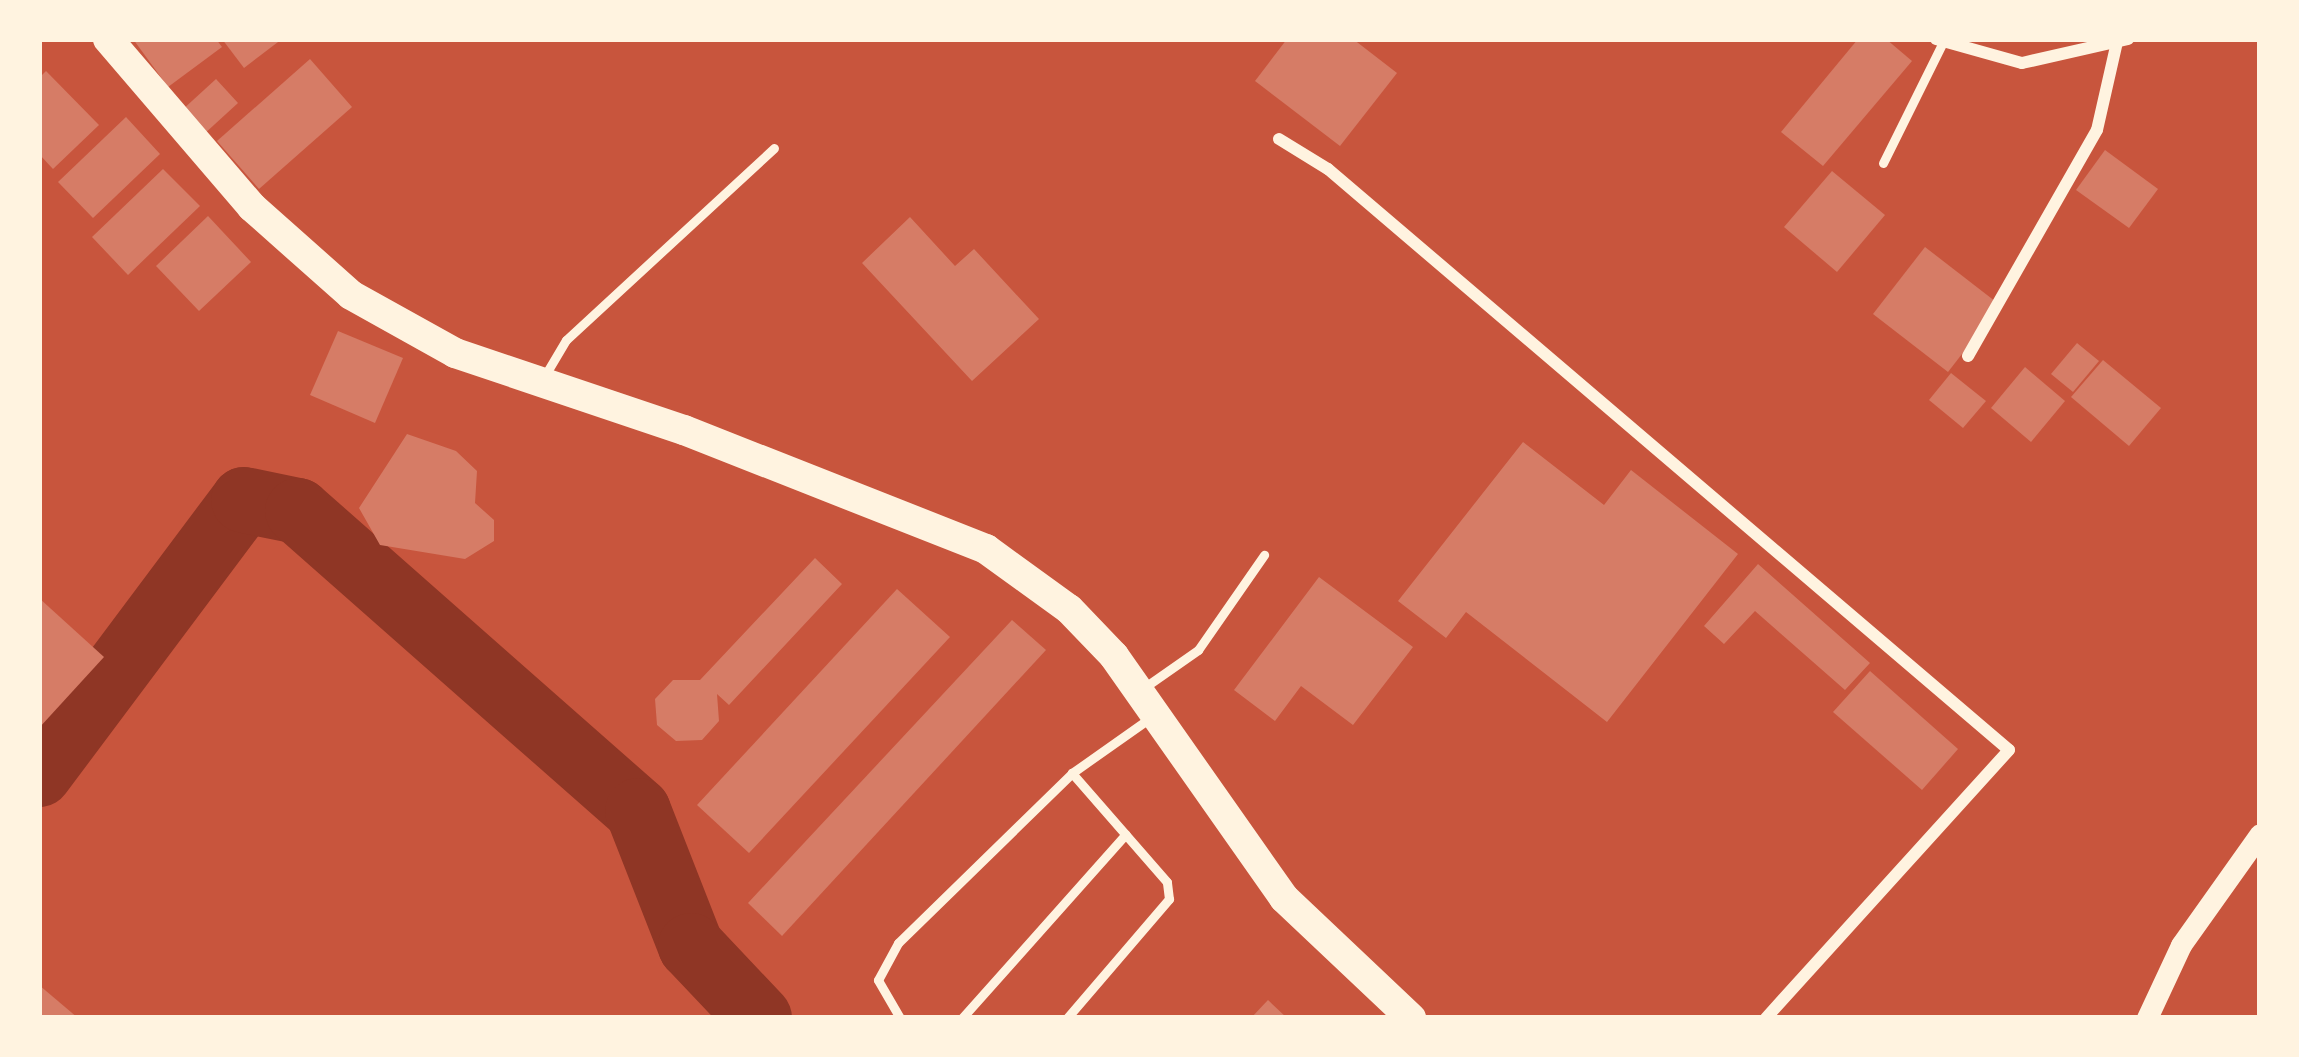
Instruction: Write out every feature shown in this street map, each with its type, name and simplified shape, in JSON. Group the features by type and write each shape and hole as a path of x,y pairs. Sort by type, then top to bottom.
{"main road":[{"path":"108,39 302,257 455,352 986,549 1069,609 1148,704 1284,898 1412,1018"}],"street":[{"path":"1939,41 2022,63 2122,41 2097,130 1968,356"},
{"path":"1279,139 1328,169 2009,750 1766,1018"},
{"path":"2147,1018 2181,944 2260,834"}],"lane":[{"path":"1883,163 1939,41"},
{"path":"542,381 566,340 774,148"},
{"path":"901,1018 878,980 898,943 1148,704 1198,650 1264,556"},
{"path":"1067,1018 1169,899 1166,882 1072,773"},
{"path":"962,1018 1126,834"}],"building":[{"path":"133,39 216,39 222,47 168,87"},
{"path":"222,39 282,39 244,68"},
{"path":"1287,39 1353,39 1397,73 1340,146 1255,81"},
{"path":"1858,39 1886,39 1912,61 1823,166 1781,132"},
{"path":"310,59 352,107 259,189 217,141"},
{"path":"46,71 99,125 53,169 39,154 39,78"},
{"path":"216,79 238,103 203,135 181,111"},
{"path":"126,117 160,154 93,218 58,182"},
{"path":"2105,150 2158,189 2129,228 2076,190"},
{"path":"163,169 200,206 128,275 92,237"},
{"path":"1832,171 1885,215 1837,272 1784,227"},
{"path":"208,216 251,262 199,311 156,266"},
{"path":"910,217 955,266 974,249 1039,319 972,381 862,263"},
{"path":"1925,247 2000,305 1948,372 1873,314"},
{"path":"338,331 403,358 375,423 310,395"},
{"path":"2077,343 2099,361 2073,392 2051,374"},
{"path":"2103,360 2161,408 2129,446 2071,397"},
{"path":"2025,367 2065,401 2031,442 1991,408"},
{"path":"1951,373 1986,401 1963,428 1929,400"},
{"path":"407,434 456,451 477,471 475,503 494,520 494,541 465,559 380,545 359,508"},
{"path":"1523,442 1604,505 1631,470 1738,554 1607,722 1466,612 1446,638 1398,601"},
{"path":"815,558 842,584 729,705 717,694 719,721 702,740 676,741 657,725 655,699 673,680 700,680"},
{"path":"1758,564 1870,663 1845,690 1755,611 1724,644 1704,626"},
{"path":"1319,577 1413,647 1353,725 1301,686 1275,721 1234,690"},
{"path":"897,589 950,637 749,853 697,805"},
{"path":"39,598 104,657 39,728"},
{"path":"1012,620 1046,650 782,936 748,903"},
{"path":"1870,671 1958,749 1922,790 1833,712"},
{"path":"39,985 78,1018 39,1018"},
{"path":"1268,1000 1287,1018 1251,1018"}],"waterway":[{"path":"39,774 244,500 298,511 638,811 691,946 759,1018"}]}
